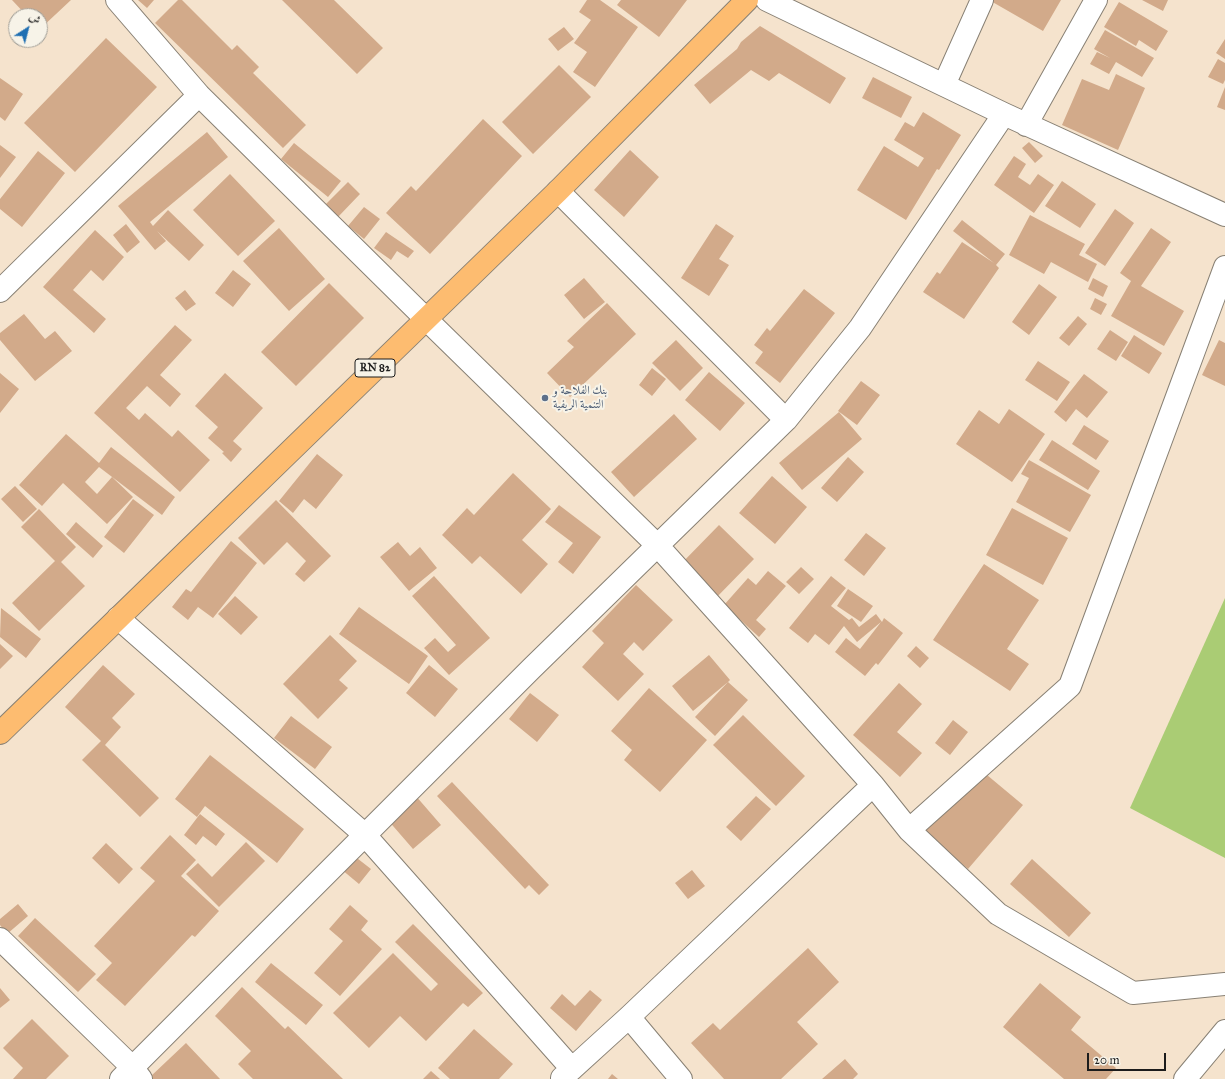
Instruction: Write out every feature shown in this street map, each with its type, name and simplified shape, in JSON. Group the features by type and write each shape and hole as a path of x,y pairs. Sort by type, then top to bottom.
{"main road":[{"name":"RN 82","path":"0,733 558,191 747,0"}],"street":[{"path":"117,0 199,96 657,545 873,785 909,830 998,914 1133,993 1225,984"},
{"path":"767,0 1026,125 1225,215"},
{"path":"944,85 982,0"},
{"path":"1026,125 1096,0"},
{"path":"0,291 199,96"},
{"path":"0,939 131,1075 364,834 786,420 860,328 1004,114"},
{"path":"558,191 786,420"},
{"path":"909,830 1070,686 1225,267"},
{"path":"118,618 364,834 567,1074 873,785"},
{"path":"629,1017 681,1079"},
{"path":"1185,1079 1225,1031"}],"green space":[{"path":"1225,598 1225,858 1130,808"}],"building":[{"path":"12,0 71,0 48,22 48,8 20,8"},
{"path":"138,0 154,0 147,8"},
{"path":"178,0 182,0 232,50 237,45 259,67 253,73 306,125 283,148 155,23"},
{"path":"282,0 334,0 383,48 357,74"},
{"path":"587,0 600,0 638,27 595,87 573,72 587,52 574,43 591,20 579,12"},
{"path":"621,0 687,0 659,37 617,5"},
{"path":"989,0 1061,0 1043,31"},
{"path":"1142,0 1168,0 1163,11"},
{"path":"1119,2 1168,31 1156,51 1139,40 1136,46 1104,27"},
{"path":"760,26 846,78 830,104 779,73 769,81 751,70 710,104 694,85 737,49 741,42"},
{"path":"564,27 574,39 558,51 548,39"},
{"path":"1105,30 1154,58 1142,77 1116,62 1109,74 1090,64 1097,52 1110,58 1094,49"},
{"path":"106,38 157,87 75,172 24,123"},
{"path":"1225,39 1225,59 1216,53"},
{"path":"1218,59 1225,63 1225,80 1223,84 1208,77"},
{"path":"559,65 591,97 533,154 502,122"},
{"path":"1116,74 1145,88 1118,150 1062,125 1082,79 1109,90"},
{"path":"873,77 912,97 901,118 862,98"},
{"path":"0,78 23,94 5,121 0,117"},
{"path":"1225,87 1225,110 1217,107"},
{"path":"923,112 961,135 939,170 937,169 906,220 857,190 884,146 918,167 924,158 894,140 905,122 914,127"},
{"path":"483,119 522,156 430,254 386,213 411,186 416,191"},
{"path":"207,132 228,157 150,222 153,226 168,210 204,245 189,261 157,231 166,241 155,250 118,206"},
{"path":"1029,142 1043,156 1035,163 1022,148"},
{"path":"294,143 341,181 328,197 281,159"},
{"path":"0,145 16,157 0,178"},
{"path":"630,150 659,177 624,217 594,190"},
{"path":"38,151 65,173 22,227 0,209 0,199"},
{"path":"1014,156 1026,164 1018,177 1030,185 1038,174 1054,185 1034,213 994,185"},
{"path":"230,174 275,221 238,256 193,210"},
{"path":"1062,181 1096,204 1080,228 1045,206"},
{"path":"348,182 360,194 338,217 326,204"},
{"path":"364,207 380,219 364,239 348,226"},
{"path":"1115,209 1134,223 1105,266 1085,253"},
{"path":"1030,215 1085,244 1079,255 1097,264 1088,282 1051,262 1044,274 1009,255"},
{"path":"962,220 1005,254 996,265 999,268 964,319 923,292 937,272 940,274 962,242 994,263 953,231"},
{"path":"126,224 140,242 127,253 113,235"},
{"path":"716,224 734,236 719,259 729,265 709,296 681,278"},
{"path":"279,228 325,279 289,311 243,261"},
{"path":"1151,228 1171,242 1141,286 1184,311 1164,346 1111,316 1131,281 1120,273"},
{"path":"95,230 124,257 103,281 91,270 73,290 106,319 94,333 43,287"},
{"path":"386,232 414,251 408,258 397,251 391,260 374,248"},
{"path":"233,270 251,284 233,307 215,293"},
{"path":"584,278 605,302 584,319 564,295"},
{"path":"1093,278 1108,286 1103,297 1088,289"},
{"path":"329,283 364,318 296,386 261,352"},
{"path":"1039,284 1057,297 1029,335 1012,322"},
{"path":"804,289 835,313 780,383 755,363 763,352 754,345 767,328 770,331"},
{"path":"185,290 196,304 186,311 175,298"},
{"path":"1095,298 1107,304 1101,315 1090,309"},
{"path":"607,303 636,334 570,397 547,373 574,347 567,341"},
{"path":"24,314 45,339 55,331 72,351 35,381 0,340 0,333"},
{"path":"1078,316 1087,324 1069,346 1059,338"},
{"path":"175,325 192,340 160,375 181,394 170,407 147,386 126,408 139,420 145,413 172,437 178,430 210,460 180,492 94,413"},
{"path":"1110,330 1128,342 1116,361 1097,349"},
{"path":"1134,335 1162,353 1149,374 1121,356"},
{"path":"676,340 703,368 680,391 652,363"},
{"path":"1219,340 1225,343 1225,386 1202,375"},
{"path":"1038,361 1070,382 1057,401 1025,380"},
{"path":"652,368 666,379 652,396 639,385"},
{"path":"709,372 745,403 720,431 685,400"},
{"path":"0,373 19,389 0,413"},
{"path":"225,373 263,408 233,441 242,449 231,462 222,453 224,452 208,438 218,427 195,406"},
{"path":"1084,374 1108,392 1087,418 1076,409 1066,422 1054,412"},
{"path":"861,381 880,395 857,425 838,411"},
{"path":"1009,409 1045,434 1012,482 956,444 979,410 999,424"},
{"path":"839,412 862,439 802,490 779,463"},
{"path":"674,414 697,439 634,497 611,472"},
{"path":"1084,425 1109,441 1096,460 1072,444"},
{"path":"66,434 99,463 111,447 175,497 162,515 99,467 85,482 97,494 112,477 133,497 107,524 63,483 42,506 19,485"},
{"path":"1052,440 1100,471 1088,490 1039,460"},
{"path":"317,454 343,475 316,509 304,499 293,513 279,501"},
{"path":"848,457 864,472 837,502 821,488"},
{"path":"1029,460 1091,495 1070,532 1016,502 1029,478 1021,474"},
{"path":"513,473 551,509 522,540 548,564 521,594 480,556 472,564 442,535 467,508 474,515"},
{"path":"772,476 807,507 775,544 739,513"},
{"path":"15,486 37,509 23,522 1,499"},
{"path":"133,499 154,515 124,553 104,537"},
{"path":"276,500 331,556 304,582 295,574 306,561 287,542 264,565 238,538"},
{"path":"559,505 601,537 573,574 558,562 573,543 545,522"},
{"path":"1012,508 1068,538 1043,585 986,555"},
{"path":"39,509 76,547 61,562 85,586 39,631 12,603 55,561 21,527"},
{"path":"76,522 103,546 93,558 66,534"},
{"path":"719,525 754,559 713,601 678,567"},
{"path":"866,533 886,548 864,576 844,560"},
{"path":"231,541 257,563 213,618 198,607 188,620 172,607 186,589 191,592"},
{"path":"398,542 410,556 420,547 437,568 409,591 380,557"},
{"path":"984,564 1039,600 1007,649 1029,664 1010,691 933,640"},
{"path":"801,567 814,579 799,594 786,582"},
{"path":"768,571 786,586 756,620 766,629 759,637 724,605 748,578 756,585"},
{"path":"434,576 490,638 449,675 424,648 435,638 448,652 456,645 412,596"},
{"path":"831,576 846,588 831,606 849,620 852,618 859,627 876,614 882,622 884,618 903,633 878,665 876,663 865,676 835,652 846,638 860,649 881,622 857,642 844,626 829,645 815,634 808,643 789,628"},
{"path":"636,585 673,620 643,651 634,642 623,654 644,674 618,701 582,667 604,643 592,631"},
{"path":"848,589 873,606 861,622 837,606"},
{"path":"235,596 258,617 241,635 218,614"},
{"path":"359,607 428,656 409,684 339,634"},
{"path":"1,608 41,639 26,658 0,637"},
{"path":"330,635 357,661 339,680 348,688 318,719 283,684"},
{"path":"0,644 13,656 0,669"},
{"path":"916,646 929,658 920,668 907,656"},
{"path":"709,655 730,680 693,711 672,686"},
{"path":"103,665 135,694 112,718 121,727 105,745 159,798 140,817 82,760 101,741 65,707"},
{"path":"429,665 458,689 435,717 406,693"},
{"path":"728,682 748,700 715,736 695,717"},
{"path":"899,683 922,704 897,732 922,753 900,777 853,735"},
{"path":"649,688 707,740 660,792 624,760 632,750 611,731"},
{"path":"530,693 559,715 537,742 509,719"},
{"path":"743,715 805,776 776,806 713,745"},
{"path":"291,716 332,747 315,769 274,738"},
{"path":"953,720 968,732 950,755 935,743"},
{"path":"210,755 304,829 277,863 205,806 197,817 175,799"},
{"path":"969,760 1023,805 968,869 914,823"},
{"path":"452,782 549,885 539,895 529,885 525,889 437,796"},
{"path":"415,795 441,825 413,849 387,819"},
{"path":"756,796 771,809 741,841 726,827"},
{"path":"200,814 225,834 216,846 203,836 196,845 184,835"},
{"path":"170,835 196,860 181,876 219,911 195,937 192,935 125,1006 96,980 112,963 94,946 155,881 140,868"},
{"path":"246,842 265,861 219,907 186,874 198,863 212,877"},
{"path":"106,843 133,869 119,884 92,858"},
{"path":"353,855 371,869 359,884 341,869"},
{"path":"1032,859 1091,913 1069,937 1010,884"},
{"path":"692,870 705,886 688,899 675,883"},
{"path":"18,904 28,916 7,934 0,925 0,919"},
{"path":"350,905 368,921 361,930 382,949 340,996 314,973 343,941 329,929"},
{"path":"35,918 96,974 78,992 18,936"},
{"path":"413,924 483,993 468,1007 463,1003 426,1041 400,1016 369,1048 333,1013 393,953 431,991 438,984 395,942"},
{"path":"808,948 839,982 797,1022 818,1044 781,1079 724,1079 691,1043 713,1023 720,1030"},
{"path":"271,963 323,1005 306,1025 255,982"},
{"path":"1040,983 1081,1017 1071,1030 1116,1068 1106,1079 1064,1079 1003,1027"},
{"path":"242,987 285,1029 288,1026 343,1079 253,1079 238,1064 251,1051 215,1016"},
{"path":"0,988 10,1000 0,1008"},
{"path":"590,990 602,1000 576,1031 550,1008 562,994 575,1006"},
{"path":"32,1019 69,1056 46,1079 13,1079 23,1068 3,1048"},
{"path":"474,1029 513,1064 499,1079 450,1079 438,1068"},
{"path":"186,1043 220,1079 151,1079 150,1077"},
{"path":"845,1059 858,1074 853,1079 822,1079"},
{"path":"431,1071 440,1079 423,1079"},
{"path":"612,1074 618,1079 608,1079"}],"place":[{"name":"بنك الفلاحة و التنمية الريفية","path":"545,398"}]}
